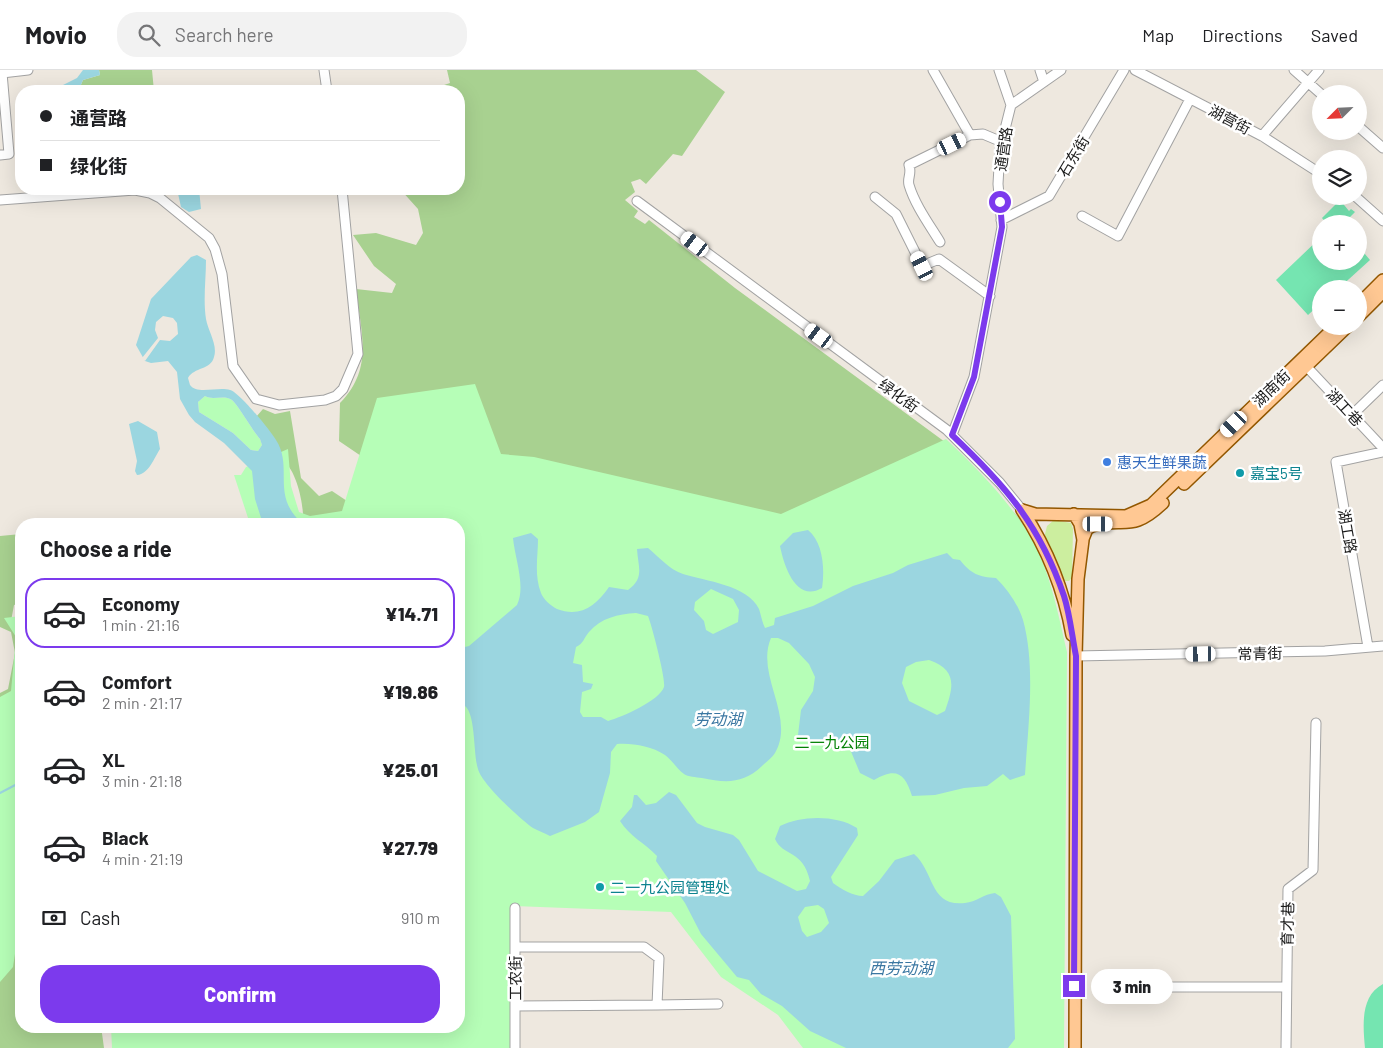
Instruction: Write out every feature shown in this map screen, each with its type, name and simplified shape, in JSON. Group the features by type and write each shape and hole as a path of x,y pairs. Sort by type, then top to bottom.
{"main road":[{"path":"1367,296 1383,280"},
{"path":"1367,308 1383,292"},
{"name":"湖南街","path":"1022,510 1036,514 1052,515 1126,516 1151,505 1327,335"},
{"name":"湖南街","path":"1083,540 1087,528 1092,526 1128,524 1148,516 1339,335"},
{"name":"绿化街","path":"1022,510 1041,543 1058,582 1068,611 1076,656"},
{"name":"绿化街","path":"1074,514 1080,524 1083,540 1078,579 1076,656 1074,1048"},
{"path":"1041,543 1041,524 1052,515"},
{"path":"1058,582 1065,588 1073,585 1078,579"}],"street":[{"path":"0,155 9,154 1,72 28,70"},
{"path":"324,70 327,85"},
{"path":"933,70 970,135"},
{"name":"通营路","path":"952,435 974,377 990,296 1001,220 998,184 1002,142 1011,105 999,70"},
{"path":"1040,70 1044,82"},
{"path":"1011,105 1061,70"},
{"name":"石东街","path":"1001,220 1049,196 1124,70"},
{"name":"湖营街","path":"1135,70 1262,136 1312,168"},
{"path":"1294,70 1312,86"},
{"path":"1262,136 1318,70"},
{"path":"1082,216 1118,236 1190,98"},
{"path":"940,242 914,198 908,182 911,173 909,166 970,135 983,134 1002,142"},
{"path":"1368,135 1383,148"},
{"path":"0,200 68,195"},
{"path":"154,195 209,238 217,254 222,274 233,366 256,399 279,405 325,400 336,396 343,389 358,354 343,195"},
{"path":"875,197 896,214 922,266 939,259 990,296"},
{"name":"绿化街","path":"637,201 952,435 1000,483 1022,510"},
{"path":"1365,205 1383,221"},
{"name":"湖工巷","path":"1306,366 1383,448"},
{"path":"1352,415 1383,385"},
{"name":"湖工路","path":"1368,648 1336,462 1383,452"},
{"name":"常青街","path":"1076,656 1325,651 1383,646"},
{"name":"育才巷","path":"1286,1048 1288,889 1313,870 1316,723"},
{"name":"工农街","path":"514,1048 515,908"},
{"path":"515,947 644,947 659,958 657,1005"},
{"path":"1127,987 1286,987"},
{"path":"515,1006 718,1004"}],"green space":[{"path":"99,70 152,70 153,85 81,85 83,80 100,75"},
{"path":"447,70 696,70 725,92 682,156 673,154 646,184 640,179 631,182 635,192 625,200 638,211 634,217 645,224 649,220 735,288 945,442 1018,517 1023,525 1012,531 477,516 364,458 339,441 340,403 351,390 358,377 363,349 356,289 392,293 396,284 374,266 353,235 376,233 416,245 423,233 418,209 405,195 465,195 465,85 444,85 450,83"},
{"path":"1335,205 1344,205 1349,211 1351,209 1355,212 1352,215 1325,215"},
{"path":"1312,246 1312,270 1359,270 1348,280 1312,280 1312,311 1308,315 1276,280"},
{"name":"二一九公园","path":"475,384 501,454 534,457 781,514 946,439 993,487 1015,513 1033,541 1053,595 1067,652 1064,1048 803,1048 778,1015 721,977 671,912 514,906 512,1048 112,1048 111,1033 465,1033 465,518 248,518 234,475 241,475 246,467 288,449 291,486 299,512 310,516 342,511 377,398"},
{"path":"205,396 229,398 232,400 260,439 262,445 258,451 251,450 233,433 199,412 198,402"},
{"path":"263,409 275,414 290,411 301,478 319,496 332,491 362,511 368,518 303,516 300,495 292,472 256,417"},
{"path":"1054,520 1071,523 1073,529 1072,578 1069,581 1065,581 1062,576 1044,538 1047,526"},
{"path":"15,535 15,605 11,621 15,621 15,653 11,632 0,627 0,536"},
{"path":"15,617 15,635 4,618"},
{"path":"15,648 15,954 13,967 0,982 0,697 11,691"},
{"path":"15,653 15,827 0,838 0,693 8,689"},
{"path":"0,889 15,890 15,1033 102,1033 104,1048 0,1048"},
{"path":"1383,984 1383,1048 1365,1048 1364,1021 1367,1004 1370,996"}],"water":[{"path":"83,70 99,70 100,75 83,80 81,85 63,85 77,78"},
{"path":"178,195 200,195 201,209 189,212 181,207"},
{"path":"197,255 206,260 205,312 215,352 210,364 191,374 188,378 190,385 193,388 203,390 230,390 240,397 261,420 281,450 287,503 298,518 261,518 255,499 252,471 224,443 195,422 189,415 180,399 177,372 168,361 151,363 145,361 136,345 151,299 191,257","holes":["205,396 229,398 235,403 260,439 262,445 258,451 251,450 233,433 199,412 198,402"]},
{"path":"138,421 157,432 160,449 148,469 137,475 135,471 137,461 129,424"},
{"path":"808,530 817,541 823,564 822,588 813,591 805,591 798,587 788,572 780,546 793,533"},
{"name":"劳动湖","path":"531,533 538,539 537,573 539,586 544,598 557,609 573,612 580,611 593,605 609,587 628,590 633,586 639,576 637,549 648,548 678,572 725,585 746,594 759,609 765,628 774,625 775,618 813,606 853,586 893,573 908,565 947,553 953,559 960,560 968,569 976,574 996,578 1005,587 1023,620 1027,638 1030,677 1025,775 1010,780 1003,774 987,786 964,788 935,795 912,796 906,782 899,774 888,774 874,780 860,773 847,742 821,743 801,739 798,735 801,710 813,691 815,677 809,664 789,643 778,638 771,638 767,652 768,667 781,725 780,739 774,755 769,760 755,772 741,779 719,781 686,775 670,759 654,749 629,744 617,744 611,752 610,773 599,812 585,822 550,836 533,828 486,783 476,762 473,726 469,711 465,706 465,647 469,646 517,605 520,581 513,538","holes":["711,589 733,599 739,610 738,622 713,634 706,630 704,621 694,610 695,602","636,613 648,616 661,664 664,687 648,703 614,719 608,721 601,717 583,717 580,712 582,692 591,689 593,684 583,682 582,665 573,663 576,647 581,644 594,627 604,620","929,660 945,669 951,680 950,694 945,711 937,715 909,701 902,683 906,667 916,662"]},
{"name":"西劳动湖","path":"669,792 676,795 697,823 733,835 739,840 758,871 797,891 806,889 810,881 807,871 798,858 783,849 775,839 780,826 798,820 819,818 840,821 857,828 858,835 831,877 833,883 843,890 863,896 879,881 895,860 914,854 921,861 934,887 945,900 953,903 965,903 995,893 1001,897 1011,916 1015,1039 1008,1048 846,1048 810,1031 782,1006 761,994 749,980 737,977 701,934 685,903 656,861 657,856 628,831 620,821 632,807 634,795 637,795 646,805 656,803","holes":["818,905 824,909 829,923 821,932 807,937 802,931 798,917 805,907"]}],"pier":[{"path":"163,316 173,318 177,323 178,334 170,341 160,340 145,361 142,358 158,338 155,330 156,322"}],"waterway":[{"path":"0,793 15,785"}],"place":[{"name":"惠天生鲜果蔬","path":"1107,462"},
{"name":"嘉宝5号","path":"1240,473"},
{"name":"二一九公园管理处","path":"600,887"}],"route":[{"path":"1000,202 1002,227 974,377 952,435 983,464 1022,510 1041,543 1064,596 1068,611 1076,656 1074,986"}]}
